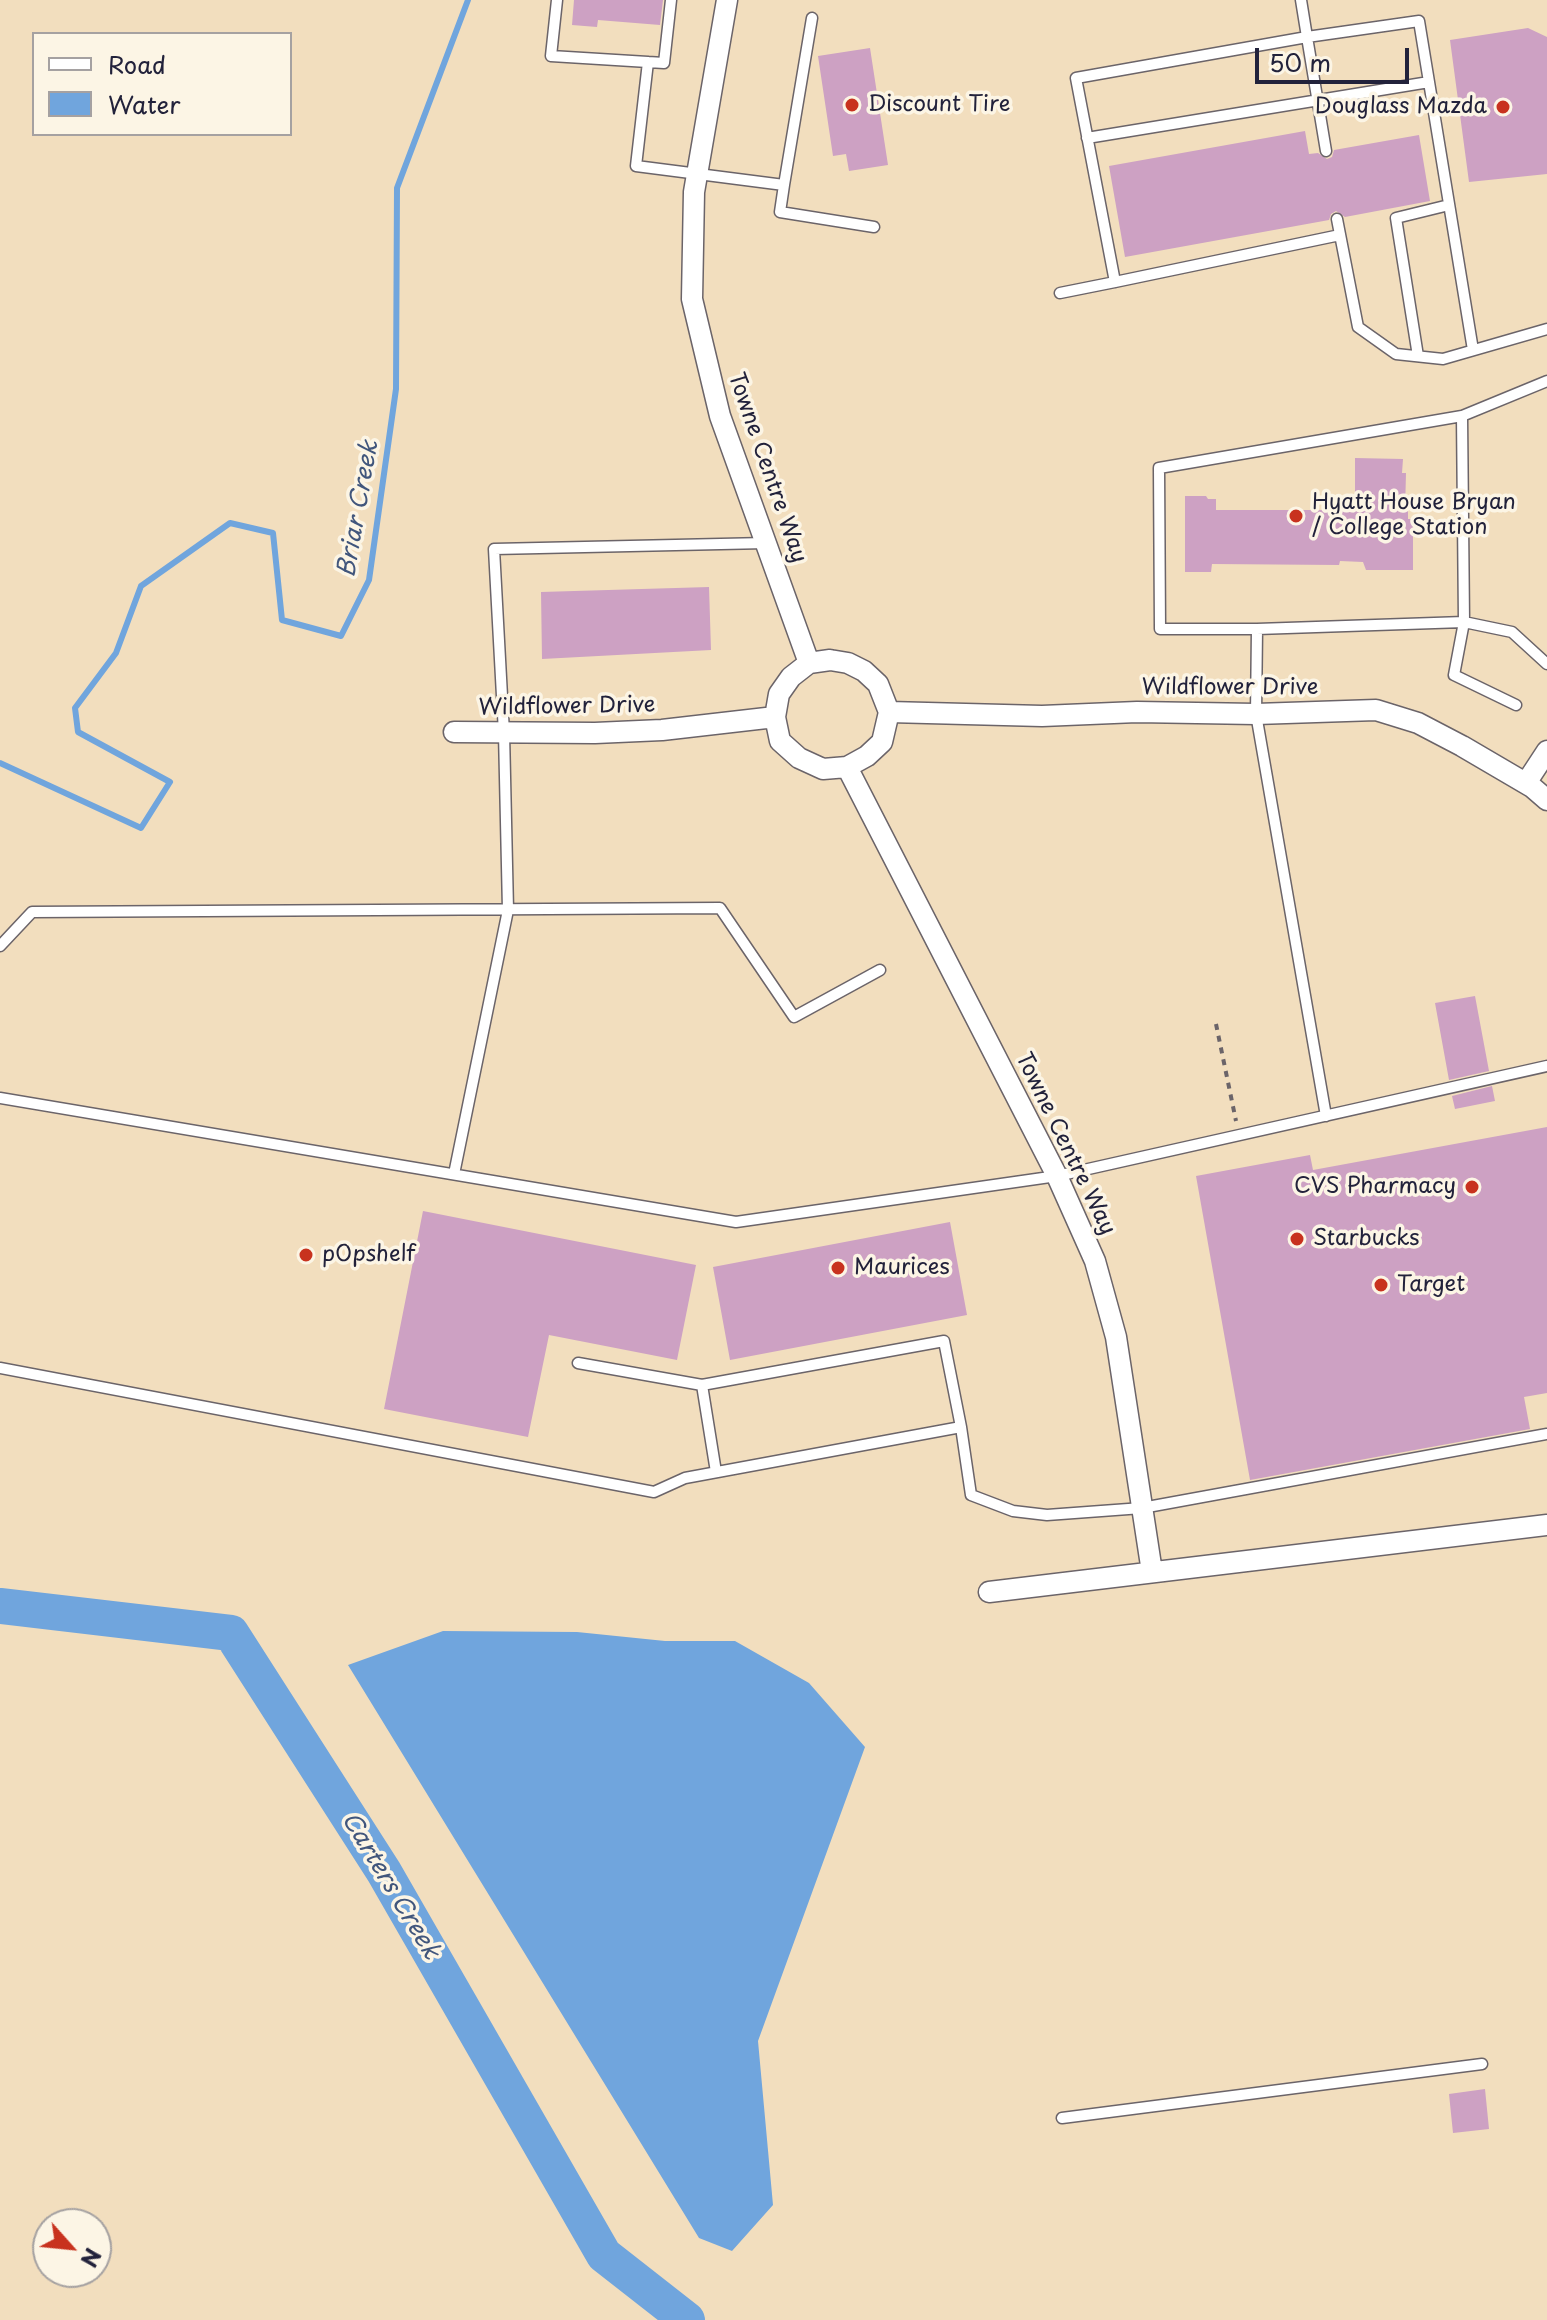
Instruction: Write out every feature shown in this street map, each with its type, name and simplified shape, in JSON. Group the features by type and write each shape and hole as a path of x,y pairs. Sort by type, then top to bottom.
{"street":[{"name":"Towne Centre Way","path":"727,0 694,192 692,299 720,416 809,663"},
{"path":"830,660 848,663 864,671 878,684 889,712 882,742 867,756 847,767 823,769 799,758 780,741 775,717 779,694 791,677 809,663 830,660"},
{"name":"Wildflower Drive","path":"889,712 1042,716 1376,710 1418,723 1526,783 1547,800"},
{"name":"Wildflower Drive","path":"454,732 662,730 775,717"},
{"path":"1526,783 1547,751"},
{"name":"Towne Centre Way","path":"847,767 1057,1176 1095,1261 1116,1337 1152,1572"},
{"path":"989,1592 1547,1525"}],"lane":[{"path":"557,0 551,56 664,63 671,0"},
{"path":"1301,0 1326,151"},
{"path":"812,18 780,212 874,227"},
{"path":"1115,282 1076,78 1307,37 1419,21 1473,350"},
{"path":"648,62 636,166 784,185"},
{"path":"1087,138 1429,82"},
{"path":"1418,356 1396,218 1449,205"},
{"path":"1337,219 1358,327 1396,354 1443,359 1547,329"},
{"path":"1060,293 1340,235"},
{"path":"1547,381 1462,416 1159,468 1160,629 1464,622 1512,632 1547,664"},
{"path":"1462,416 1464,622 1454,675 1516,705"},
{"path":"454,1174 508,910 504,733 494,549 766,543"},
{"path":"1257,629 1256,714 1326,1116"},
{"path":"0,946 32,912 720,908 794,1017 880,970"},
{"path":"0,1098 736,1222 1057,1176 1547,1066"},
{"path":"578,1363 702,1385 944,1341 971,1495 1013,1511 1047,1515 1142,1508 1547,1434"},
{"path":"0,1368 654,1492 685,1478 961,1427"},
{"path":"702,1385 716,1472"},
{"path":"1062,2118 1482,2064"}],"path":[{"path":"1216,1024 1239,1135"}],"water":[{"path":"443,1631 577,1632 665,1641 735,1641 809,1683 865,1747 758,2041 773,2205 732,2251 699,2238 348,1665"}],"building":[{"path":"574,0 663,0 660,25 598,20 597,27 572,25"},
{"name":"Douglass Mazda","path":"1528,28 1547,37 1547,174 1469,182 1450,40"},
{"name":"Discount Tire","path":"870,48 888,165 849,171 846,154 833,156 818,56"},
{"path":"1305,131 1309,154 1318,153 1327,159 1332,157 1334,150 1419,135 1430,201 1345,217 1336,211 1329,220 1125,257 1109,166"},
{"name":"Hyatt House Bryan / College Station","path":"1355,458 1403,459 1402,473 1406,473 1405,511 1408,509 1408,519 1413,519 1413,570 1366,570 1363,562 1340,561 1339,565 1212,564 1211,572 1185,572 1185,496 1216,499 1216,510 1355,510"},
{"path":"709,587 711,650 542,659 541,592"},
{"path":"1475,996 1489,1071 1449,1080 1435,1003"},
{"path":"1492,1086 1495,1101 1455,1109 1452,1096"},
{"name":"Target","path":"1547,1127 1547,1393 1524,1397 1530,1429 1250,1480 1196,1176 1310,1155 1313,1170"},
{"path":"423,1211 696,1265 677,1360 549,1335 528,1437 384,1409"},
{"path":"950,1222 967,1315 730,1360 713,1267"},
{"path":"1485,2089 1489,2129 1453,2133 1449,2094"}],"waterway":[{"name":"Briar Creek","path":"0,763 141,828 170,782 78,732 75,708 116,653 141,586 230,523 273,533 282,620 341,636 369,580 396,389 397,188 468,0"},
{"name":"Carters Creek","path":"0,1606 231,1633 384,1872 604,2255 687,2320"}],"place":[{"name":"Discount Tire","path":"852,105"},
{"name":"Douglass Mazda","path":"1503,107"},
{"name":"Hyatt House Bryan / College Station","path":"1296,516"},
{"name":"CVS Pharmacy","path":"1472,1187"},
{"name":"Starbucks","path":"1297,1239"},
{"name":"pOpshelf","path":"306,1255"},
{"name":"Maurices","path":"838,1268"},
{"name":"Target","path":"1381,1285"}]}
